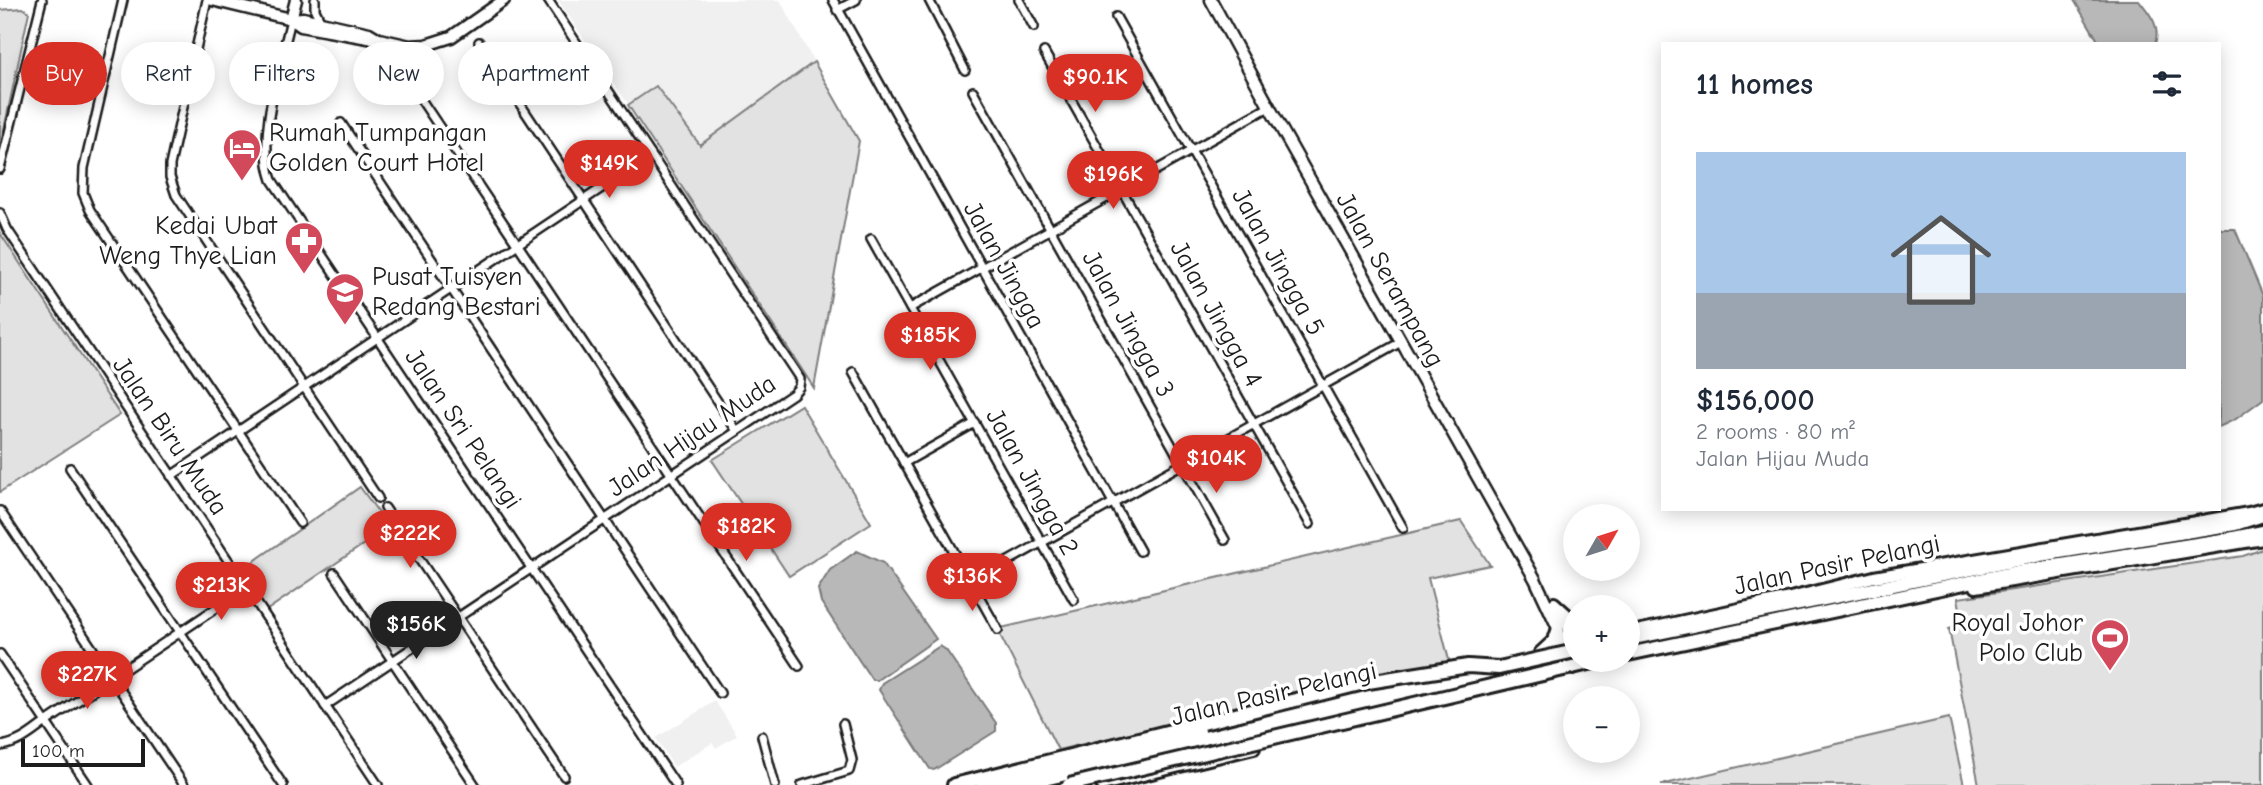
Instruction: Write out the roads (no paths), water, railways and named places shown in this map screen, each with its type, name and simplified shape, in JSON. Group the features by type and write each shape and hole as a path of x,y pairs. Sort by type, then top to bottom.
{"highway":[{"path":"1640,637 2040,555 2235,524 2263,515"},
{"path":"1640,652 2017,572 2229,540 2263,532"},
{"path":"1019,785 1349,707 1499,668 1563,648"},
{"path":"954,785 1368,682 1468,666 1499,668"},
{"path":"1069,785 1563,669"}],"main road":[{"path":"209,0 291,19 303,18 321,22 410,46 436,43 468,26 505,0"},
{"name":"Jalan Sri Pelangi","path":"291,19 296,0"},
{"name":"Jalan Serampang","path":"1212,0 1269,107 1535,579 1563,634"},
{"path":"291,19 301,26 369,40 379,39"},
{"name":"Jalan Pasir Pelangi","path":"1640,629 1790,598 1874,577 2263,509"},
{"name":"Jalan Pasir Pelangi","path":"1640,653 1940,593 2263,540"},
{"name":"Jalan Serampang","path":"1535,579 1563,616"},
{"path":"1554,603 1563,611"},
{"path":"1540,653 1554,640 1558,628"},
{"name":"Jalan Pasir Pelangi","path":"982,785 1563,647"},
{"name":"Jalan Pasir Pelangi","path":"1102,785 1485,694 1563,671"}],"street":[{"path":"0,169 42,0"},
{"path":"124,0 84,168 83,193 90,210 300,523"},
{"path":"209,0 170,165 170,177 176,195 378,498"},
{"path":"315,0 315,10 321,22"},
{"name":"Jalan Hijau Muda","path":"325,706 793,394 799,387 800,379 548,0"},
{"name":"Jalan Jingga","path":"833,0 1140,551"},
{"path":"837,10 856,0"},
{"path":"929,0 965,70"},
{"path":"1019,0 1034,27"},
{"name":"Jalan Jingga 5","path":"1116,17 1403,528"},
{"name":"Jalan Sri Pelangi","path":"291,19 266,134 268,171 676,785"},
{"name":"Jalan Jingga 4","path":"1044,52 1310,524"},
{"name":"Jalan Jingga 3","path":"973,91 1225,540"},
{"path":"424,105 799,666"},
{"path":"520,105 737,431"},
{"path":"910,308 1269,107"},
{"path":"341,123 720,693"},
{"path":"171,476 651,155"},
{"name":"Jalan Biru Muda","path":"0,213 7,229 379,785"},
{"name":"Jalan Jingga 2","path":"872,239 1074,600"},
{"path":"971,582 1401,342"},
{"path":"853,372 998,630"},
{"path":"904,463 975,423"},
{"path":"70,468 282,785"},
{"path":"385,508 564,776"},
{"path":"0,511 184,785"},
{"path":"334,573 475,785"},
{"path":"0,746 20,741 246,588"},
{"path":"0,654 88,785"},
{"path":"802,785 849,771 852,760 844,724"},
{"path":"761,736 775,785"}],"place":[{"name":"Rumah Tumpangan Golden Court Hotel","path":"242,182"},
{"name":"Kedai Ubat Weng Thye Lian","path":"304,275"},
{"name":"Pusat Tuisyen Redang Bestari","path":"345,326"},
{"name":"Royal Johor Polo Club","path":"2110,672"}]}
